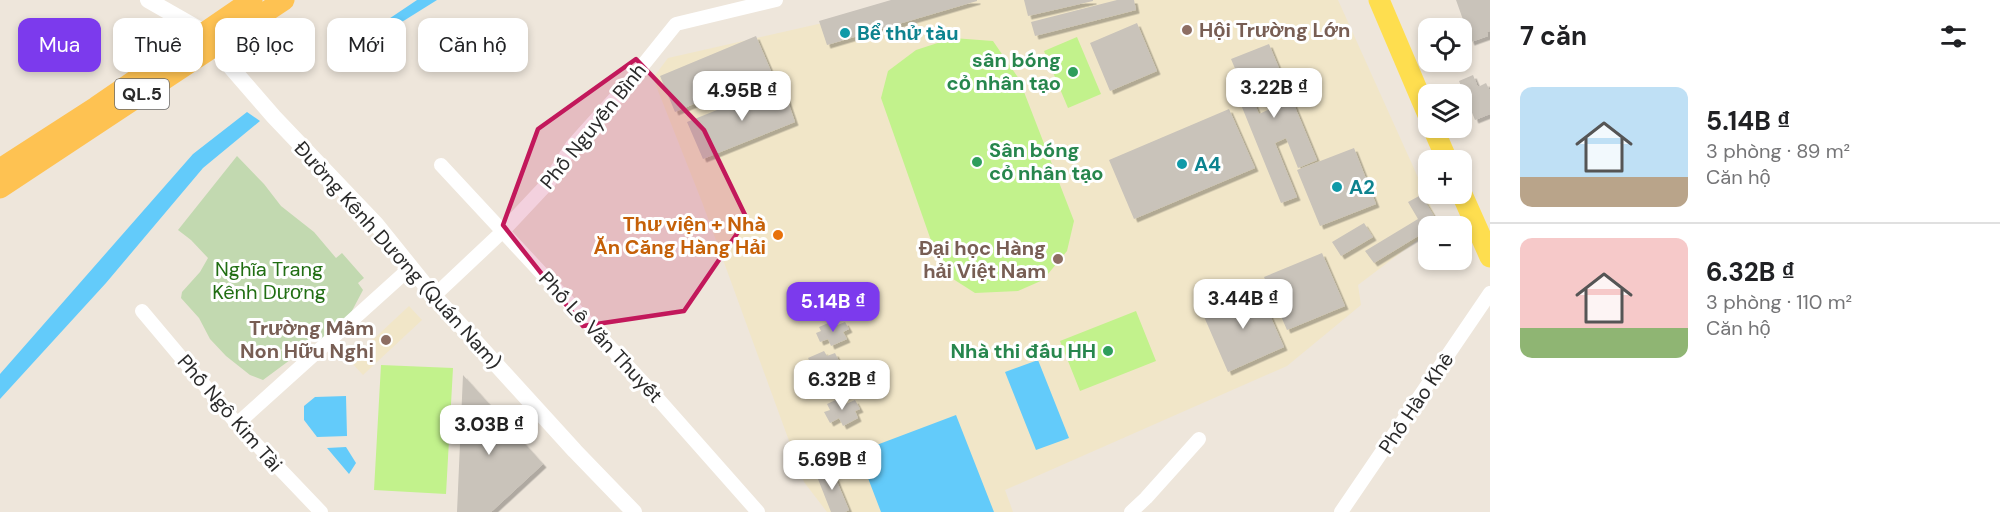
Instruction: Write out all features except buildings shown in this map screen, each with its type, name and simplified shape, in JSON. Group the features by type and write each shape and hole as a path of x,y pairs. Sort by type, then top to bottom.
{"highway":[{"name":"QL.5","path":"0,189 210,39 252,0"},
{"name":"QL.5","path":"0,169 96,107 210,39 284,0"}],"main road":[{"path":"1379,0 1418,92"},
{"path":"1466,204 1490,257"}],"street":[{"path":"148,0 210,39"},
{"name":"Phố Nguyễn Bình","path":"434,296 503,231 549,182 572,146 627,85 676,24 776,0"},
{"name":"Đường Kênh Dương (Quán Nam)","path":"210,39 221,56 274,117 376,224 434,296 574,451 634,512"},
{"name":"Phố Lê Văn Thuyết","path":"441,165 651,391 758,512"},
{"path":"237,424 410,268"},
{"name":"Phố Hào Khê","path":"1341,512 1490,293"},
{"name":"Phố Ngô Kim Tài","path":"142,311 237,424 321,512"},
{"path":"1131,512 1199,439"}],"highlighted area":[{"path":"636,59 704,130 747,219 684,311 583,326 503,225 538,129"}],"shaded area":[{"name":"Đại học Hàng hải Việt Nam","path":"924,0 1338,0 1418,177 1418,204 1430,204 1435,216 1418,216 1418,240 1358,285 1361,305 1287,366 1005,490 1013,512 827,512 804,482 702,202 653,78 668,58"},
{"name":"Trường Mầm Non Hữu Nghị","path":"409,306 422,320 363,375 350,361"}],"green space":[{"name":"sân bóng cỏ nhân tạo","path":"1077,37 1101,94 1068,108 1044,51"},
{"name":"Sân bóng cỏ nhân tạo","path":"953,38 993,41 1019,79 1074,221 1067,251 1043,280 1018,291 975,293 950,277 934,249 881,98 888,71 916,50"},
{"name":"Nghĩa Trang Kênh Dương","path":"237,156 281,206 314,232 336,258 342,253 364,278 358,283 363,290 345,324 323,343 318,336 297,349 291,342 281,350 290,360 263,380 250,375 226,356 210,339 199,318 181,298 182,292 200,272 208,258 178,230"},
{"name":"Nhà thi đấu HH","path":"1136,311 1156,361 1080,391 1060,341"},
{"path":"381,365 453,368 446,494 374,490"}],"water":[{"path":"417,0 437,0 406,19 390,18"},
{"path":"247,112 260,121 203,168 106,283 0,399 0,374 193,154"},
{"path":"1038,360 1069,438 1036,450 1005,372"},
{"path":"346,396 347,436 317,437 304,420 304,406 315,397"},
{"path":"956,415 994,512 881,512 858,452"},
{"path":"346,447 356,463 349,474 327,448"}],"place":[{"name":"Hội Trường Lớn","path":"1187,30"},
{"name":"Bể thử tàu","path":"845,33"},
{"name":"sân bóng cỏ nhân tạo","path":"1073,72"},
{"name":"Sân bóng cỏ nhân tạo","path":"977,162"},
{"name":"A4","path":"1182,164"},
{"name":"A2","path":"1337,187"},
{"name":"Thư viện + Nhà Ăn Căng Hàng Hải","path":"778,235"},
{"name":"Đại học Hàng hải Việt Nam","path":"1058,259"},
{"name":"Trường Mầm Non Hữu Nghị","path":"386,340"},
{"name":"Nhà thi đấu HH","path":"1108,351"}]}
